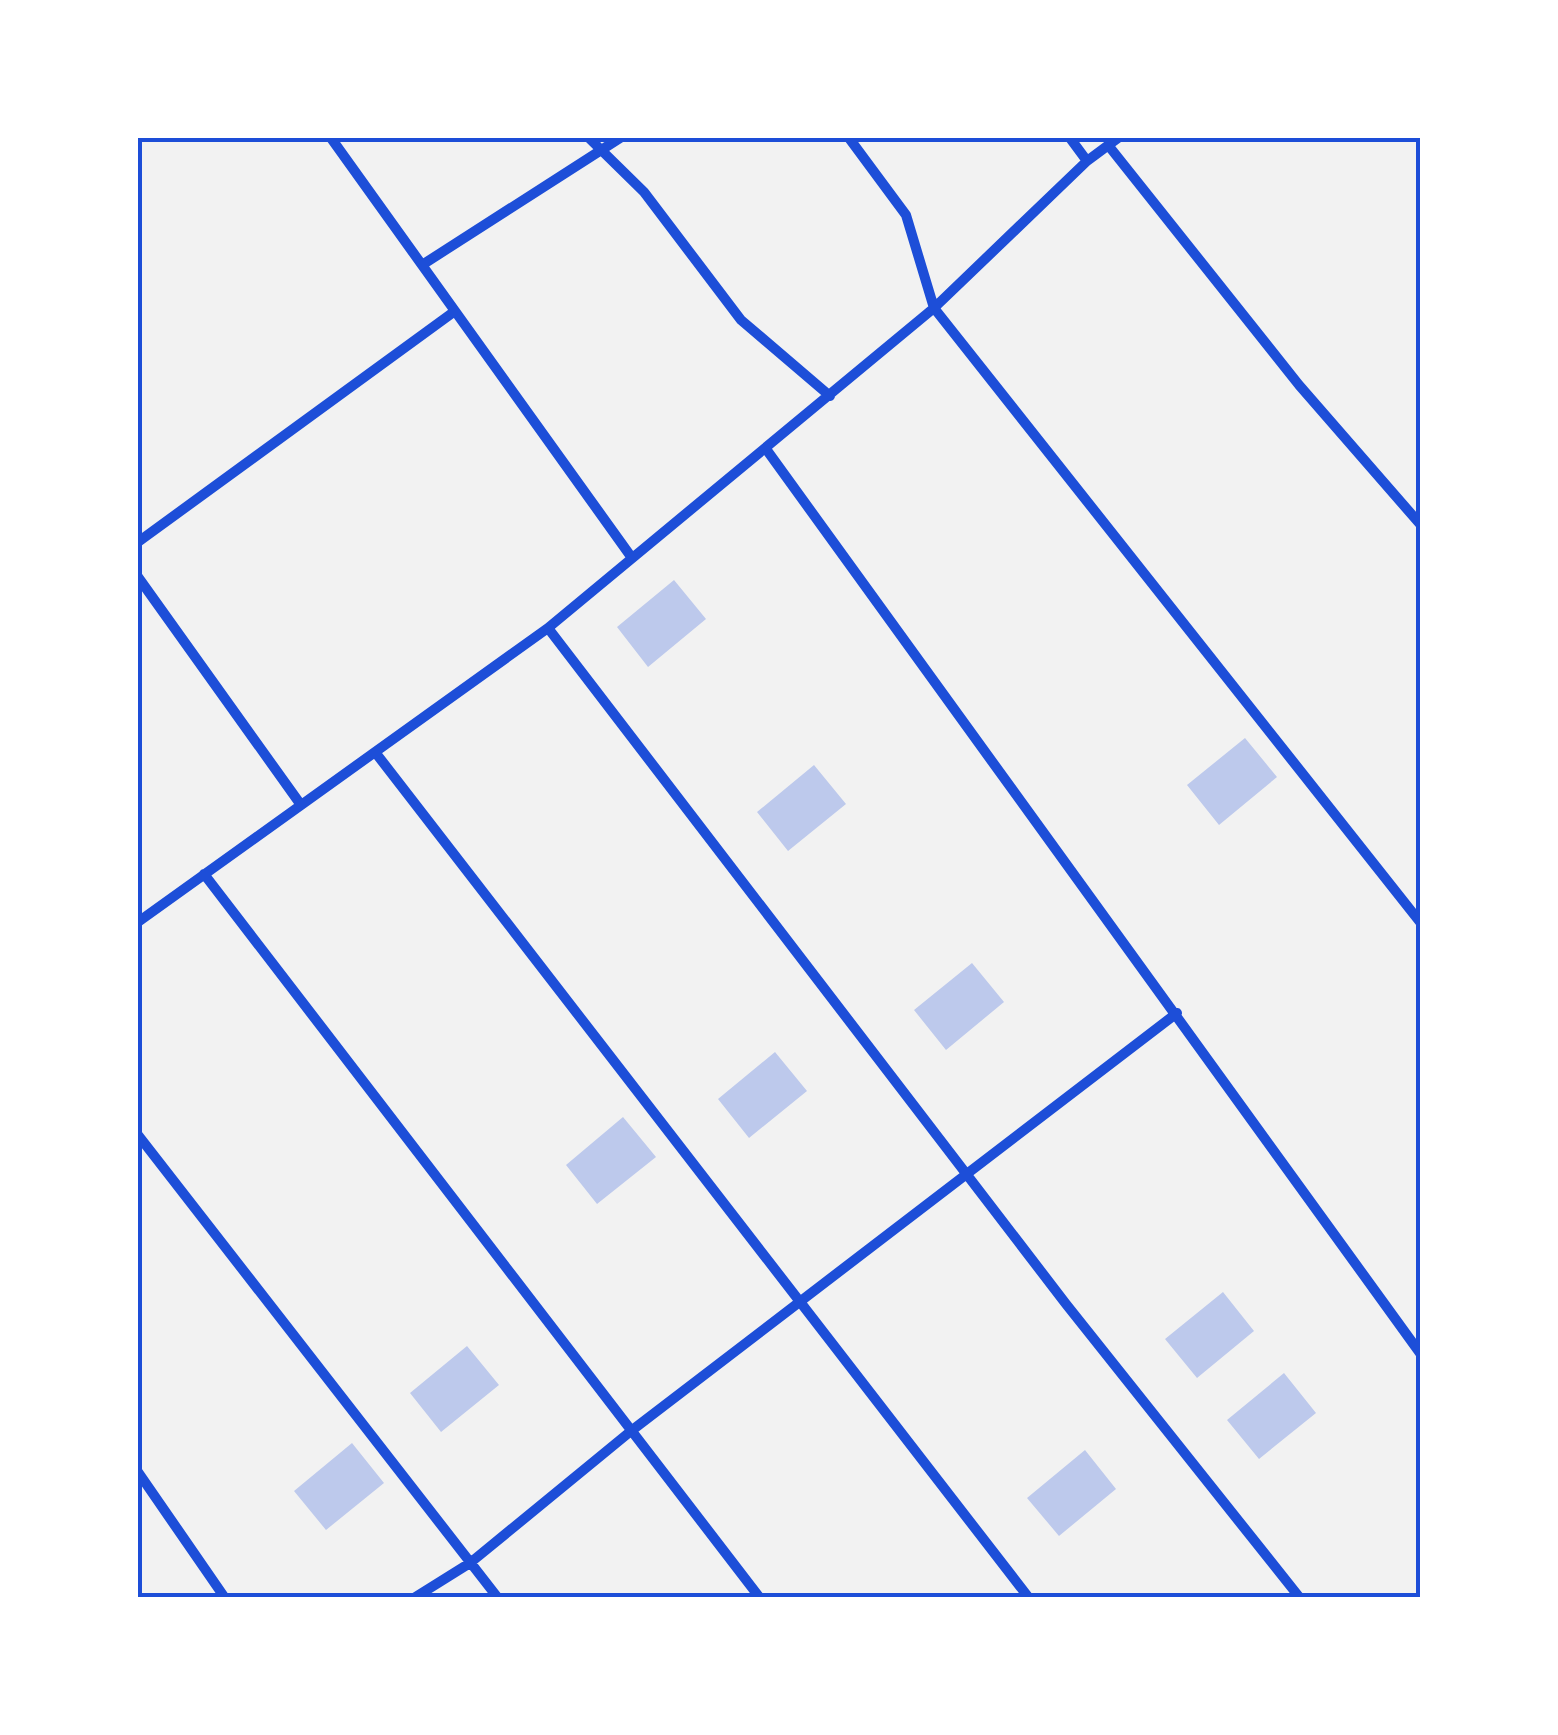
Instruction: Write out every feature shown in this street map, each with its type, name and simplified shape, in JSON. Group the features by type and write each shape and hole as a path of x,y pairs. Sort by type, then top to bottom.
{"street":[{"path":"331,138 632,558"},
{"path":"589,138 644,192 741,320 830,396"},
{"path":"422,265 620,138"},
{"path":"849,138 906,215 934,308 1420,922"},
{"path":"1070,138 1086,161"},
{"path":"138,922 548,628 934,308 1086,161 1113,141 1299,384 1420,524"},
{"path":"138,542 455,311"},
{"path":"766,450 1420,1352"},
{"path":"138,577 301,805"},
{"path":"548,628 968,1176 1300,1598"},
{"path":"376,752 1028,1598"},
{"path":"204,874 760,1598"},
{"path":"414,1598 470,1563 632,1431 803,1304 1177,1013"},
{"path":"138,1135 498,1598"},
{"path":"138,1472 225,1598"}],"building":[{"path":"674,580 706,619 648,667 617,627"},
{"path":"1245,738 1277,777 1219,825 1187,785"},
{"path":"814,765 846,804 788,851 757,812"},
{"path":"972,963 1004,1002 946,1050 914,1010"},
{"path":"775,1052 807,1091 749,1138 718,1099"},
{"path":"623,1117 656,1157 597,1204 566,1165"},
{"path":"1223,1292 1254,1331 1197,1378 1165,1339"},
{"path":"467,1346 499,1385 441,1432 410,1393"},
{"path":"1284,1373 1316,1413 1259,1459 1227,1420"},
{"path":"352,1443 384,1483 326,1530 294,1491"},
{"path":"1085,1450 1116,1489 1059,1536 1027,1498"}]}
